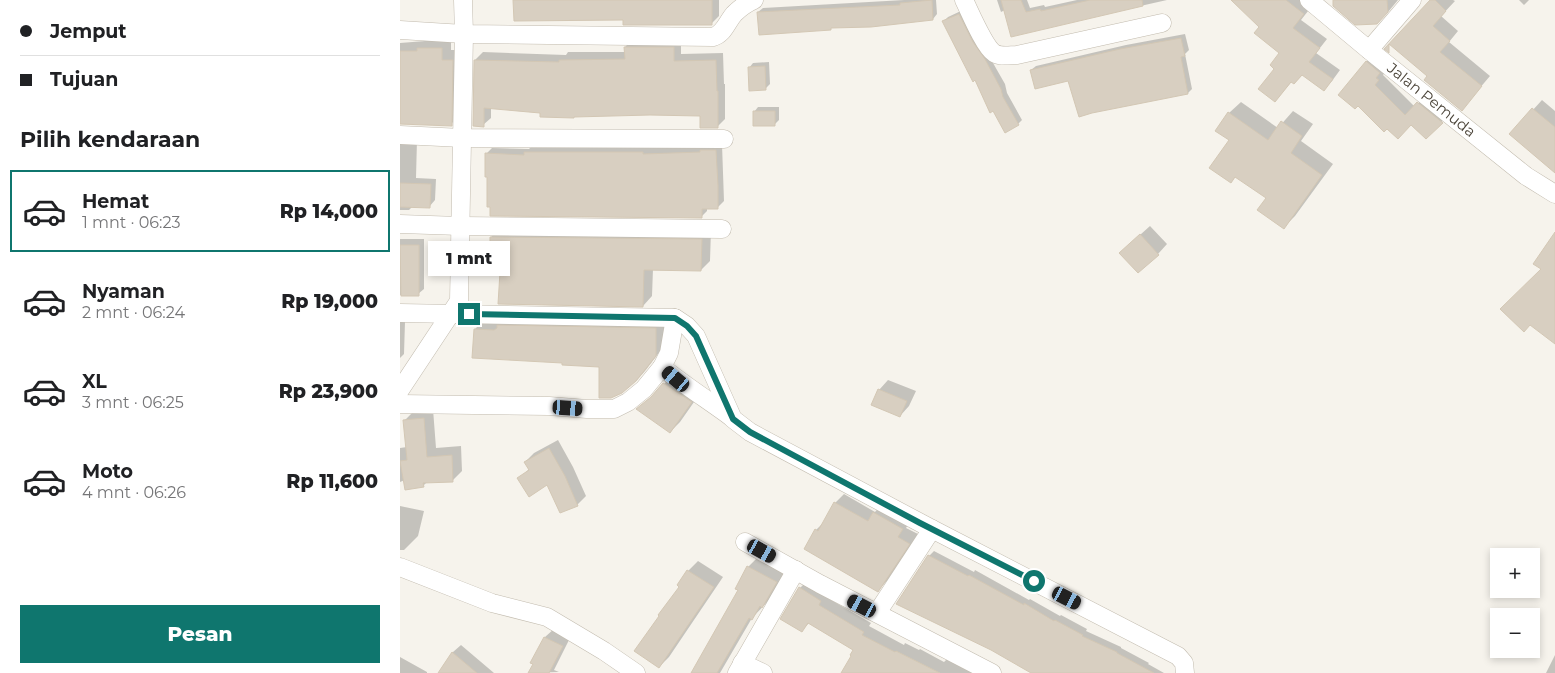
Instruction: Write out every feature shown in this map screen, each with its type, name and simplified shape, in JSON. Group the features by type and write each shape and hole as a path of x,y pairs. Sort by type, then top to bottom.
{"street":[{"path":"400,390 459,301 463,0"},
{"path":"400,30 464,34 713,37 718,36 724,30 734,14 754,0"},
{"path":"964,0 987,45 994,54 1001,55 1017,55 1162,22"},
{"name":"Jalan Pemuda","path":"1309,0 1526,176 1555,194"},
{"path":"1369,50 1412,0"},
{"path":"400,135 462,138 724,139"},
{"path":"400,224 722,229"},
{"path":"400,313 675,318 687,326 696,336 733,419"},
{"path":"400,404 614,409 628,402 644,389 662,367 668,353 675,318"},
{"path":"662,367 750,432 932,529 1178,656 1184,663 1185,673"},
{"path":"876,613 932,529"},
{"path":"745,542 992,673"},
{"path":"763,673 740,668 796,570"},
{"path":"402,571 492,603 546,617 604,651 636,673"}],"building":[{"path":"513,0 712,0 712,25 623,25 623,20 514,21"},
{"path":"932,0 933,20 871,27 831,28 831,30 759,35 757,12 900,5 900,3"},
{"path":"1001,0 1021,0 1026,12 1040,9 1041,11 1090,0 1142,0 1143,6 1011,37"},
{"path":"1231,0 1286,0 1304,14 1293,28 1320,48 1309,62 1333,79 1324,91 1302,75 1294,84 1291,82 1275,102 1258,89 1274,69 1270,65 1279,53 1254,33 1259,27"},
{"path":"1333,0 1387,0 1388,12 1377,24 1355,25 1333,6"},
{"path":"1430,0 1435,0 1446,11 1433,26 1450,41 1440,52 1482,86 1462,111 1424,80 1427,76 1389,44 1389,53 1384,49"},
{"path":"959,14 1019,125 1005,133 993,111 990,113 975,80 973,82 942,21"},
{"path":"1181,38 1185,56 1181,57 1188,94 1079,117 1068,81 1035,89 1030,70 1120,49"},
{"path":"624,47 674,47 674,61 716,60 718,128 700,128 700,116 540,117 540,113 484,108 484,127 473,126 474,60 559,62 559,60 625,59"},
{"path":"417,48 442,48 442,60 453,60 452,126 400,124 400,51 417,51"},
{"path":"1366,61 1380,73 1376,78 1379,80 1375,85 1405,115 1417,102 1443,123 1426,139 1411,125 1398,139 1387,129 1384,132 1358,106 1355,109 1338,95"},
{"path":"765,66 766,90 749,91 748,67"},
{"path":"1532,108 1555,127 1555,173 1509,134"},
{"path":"753,111 775,111 775,126 753,126"},
{"path":"1228,112 1268,140 1281,121 1302,136 1291,153 1322,175 1284,229 1257,210 1266,198 1235,177 1231,183 1209,168 1229,140 1215,131"},
{"path":"700,150 716,150 718,185 718,209 702,209 702,218 490,216 490,207 487,207 485,153 524,155 524,152 643,152 643,154 700,152"},
{"path":"400,183 431,184 430,208 400,207"},
{"path":"1555,232 1555,344 1530,325 1524,332 1500,309 1541,269 1533,264"},
{"path":"1140,234 1159,255 1138,273 1119,253"},
{"path":"490,237 702,239 701,271 644,270 643,307 498,304 500,272 490,272"},
{"path":"400,245 419,245 419,296 401,296"},
{"path":"497,325 656,328 656,356 636,381 622,393 611,398 599,398 599,367 472,358 474,329 494,330 497,328"},
{"path":"663,383 692,402 670,433 636,409 651,397"},
{"path":"878,389 907,401 900,417 871,405"},
{"path":"424,418 427,457 452,455 453,482 423,483 424,487 405,490 400,461 407,460 403,420"},
{"path":"549,448 565,476 578,506 560,513 547,485 529,497 517,478 529,470 524,462"},
{"path":"834,502 868,521 873,512 903,529 898,537 910,544 878,592 804,549 815,529 818,531"},
{"path":"928,555 1024,605 1024,603 1054,621 1117,652 1154,673 1031,673 991,650 896,604"},
{"path":"747,566 777,582 762,608 760,606 752,620 749,618 717,673 691,673 738,590 735,589"},
{"path":"687,570 714,587 659,668 634,651 679,587 677,585"},
{"path":"799,587 821,601 819,605 864,632 862,635 940,673 841,673 853,650 808,623 802,632 780,619"},
{"path":"544,637 563,646 549,673 528,673 533,664 530,663"},
{"path":"452,652 477,673 438,673"}],"route":[{"path":"469,314 675,318 687,326 696,336 733,419 750,432 920,523 1034,581"}]}
